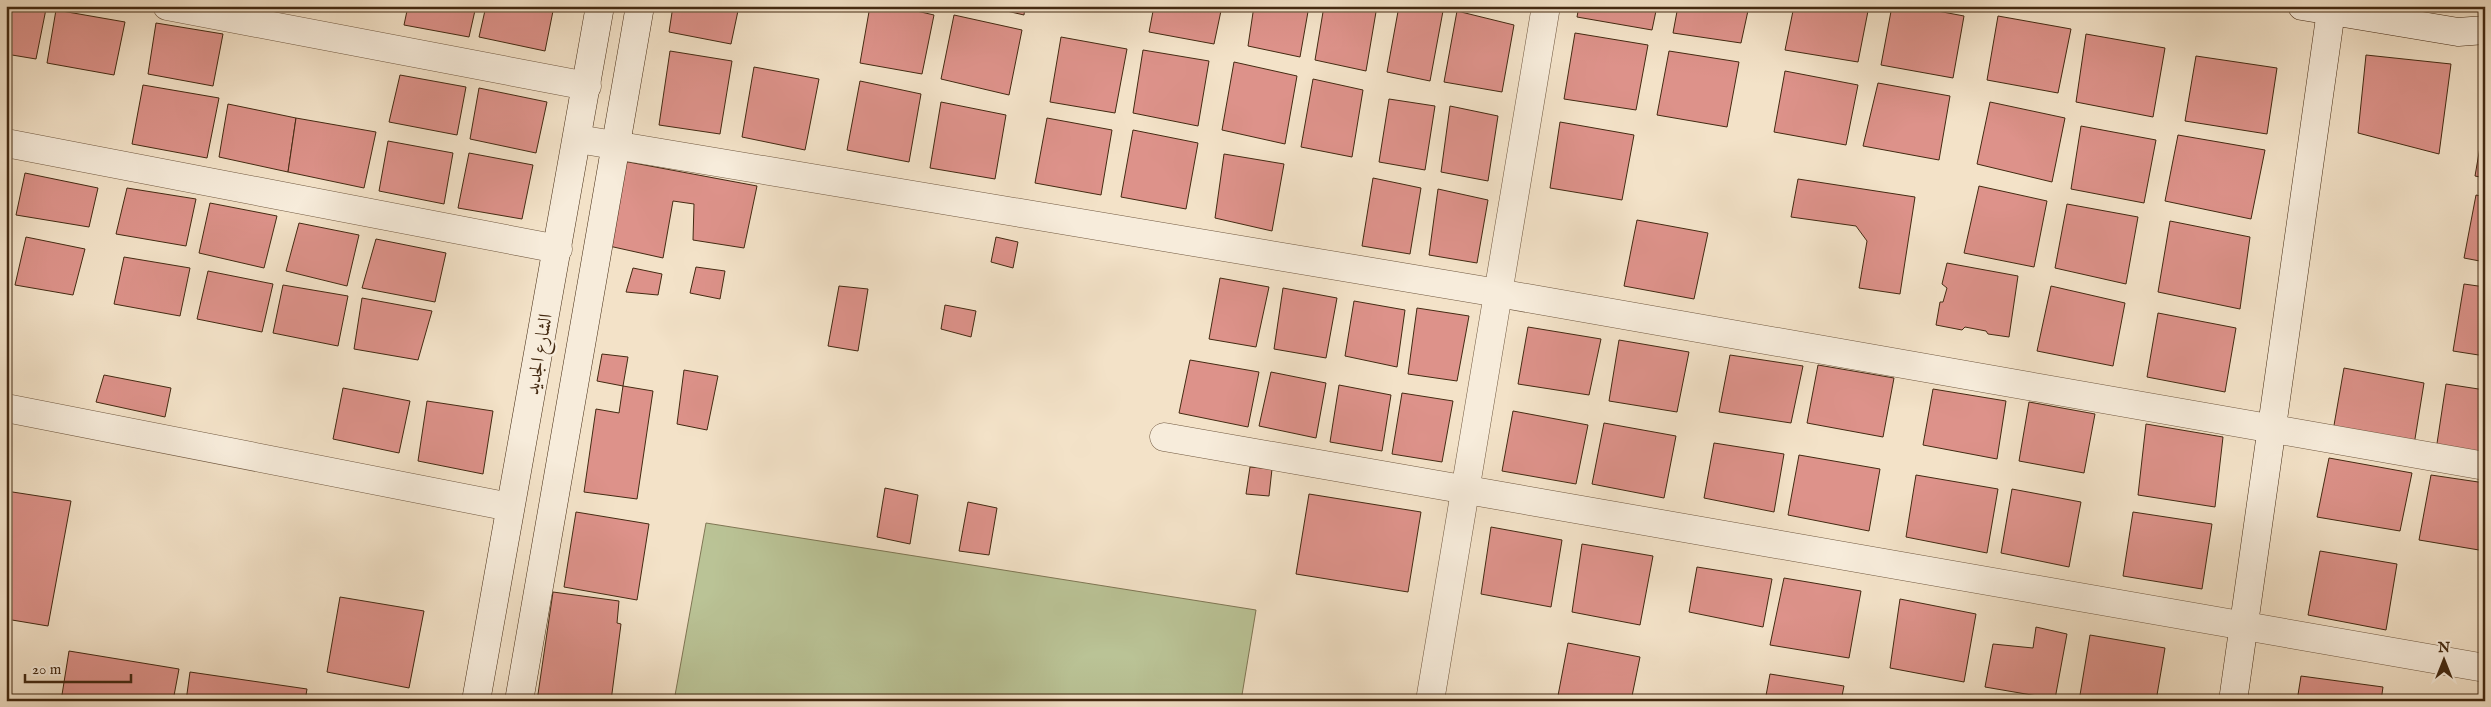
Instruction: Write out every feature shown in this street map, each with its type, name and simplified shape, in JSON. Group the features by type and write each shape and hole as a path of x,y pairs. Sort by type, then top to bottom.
{"street":[{"path":"167,6 587,86"},
{"name":"الشارع الجديد","path":"476,701 578,139 600,6"},
{"path":"519,701 640,6"},
{"path":"1430,701 1546,6"},
{"path":"2302,6 2458,32 2485,30"},
{"path":"2233,701 2331,11"},
{"path":"578,139 1498,294 2485,466"},
{"path":"6,143 558,249"},
{"path":"6,408 510,507"},
{"path":"1164,437 2485,668"}],"green space":[{"path":"706,523 1256,610 1241,701 674,701"}],"building":[{"path":"6,6 46,9 36,59 6,54"},
{"path":"408,6 476,6 469,37 404,25"},
{"path":"486,6 554,6 545,51 479,37"},
{"path":"673,6 739,6 731,44 669,32"},
{"path":"870,6 895,6 934,15 922,74 860,63"},
{"path":"985,6 1025,6 1024,15"},
{"path":"1154,6 1222,6 1214,44 1149,32"},
{"path":"1254,6 1309,6 1300,57 1248,46"},
{"path":"1324,6 1377,6 1366,71 1315,60"},
{"path":"1399,6 1423,6 1443,11 1430,81 1387,72"},
{"path":"1579,6 1657,6 1652,30 1577,17"},
{"path":"1678,6 1749,6 1741,43 1673,33"},
{"path":"1794,6 1869,6 1858,62 1785,50"},
{"path":"1892,6 1911,6 1964,16 1953,78 1881,65"},
{"path":"56,10 125,22 114,75 47,63"},
{"path":"1457,11 1514,25 1502,92 1444,82"},
{"path":"954,15 1022,30 1009,95 941,79"},
{"path":"1998,16 2071,29 2058,93 1987,80"},
{"path":"156,23 223,34 213,86 148,74"},
{"path":"1575,33 1648,45 1636,110 1564,99"},
{"path":"2086,34 2165,48 2153,117 2076,102"},
{"path":"1061,37 1127,49 1115,113 1050,102"},
{"path":"1143,50 1209,61 1198,126 1133,113"},
{"path":"670,51 732,61 720,134 659,125"},
{"path":"1669,51 1739,62 1727,127 1657,115"},
{"path":"2366,55 2451,64 2439,154 2358,133"},
{"path":"2196,56 2277,68 2267,134 2185,121"},
{"path":"1234,62 1297,76 1285,144 1222,130"},
{"path":"754,67 819,79 805,150 742,137"},
{"path":"1785,71 1858,85 1846,145 1774,132"},
{"path":"400,75 466,87 457,135 389,122"},
{"path":"1313,79 1363,90 1352,157 1301,147"},
{"path":"860,81 921,94 909,162 847,150"},
{"path":"1878,83 1950,96 1939,160 1863,146"},
{"path":"143,85 219,98 207,158 132,144"},
{"path":"479,88 547,102 536,153 470,139"},
{"path":"1389,99 1435,106 1425,170 1379,162"},
{"path":"941,102 1006,115 995,179 930,168"},
{"path":"1990,102 2065,118 2052,182 1977,164"},
{"path":"228,104 296,118 288,172 219,157"},
{"path":"1450,106 1498,116 1488,181 1441,172"},
{"path":"296,118 376,132 364,188 288,172"},
{"path":"1047,118 1112,130 1101,195 1035,183"},
{"path":"2485,118 2485,178 2475,176"},
{"path":"1560,122 1634,135 1622,200 1550,188"},
{"path":"2081,126 2156,140 2144,203 2071,189"},
{"path":"1133,130 1198,143 1186,209 1121,197"},
{"path":"2178,135 2265,150 2251,219 2165,201"},
{"path":"388,141 453,153 444,204 379,191"},
{"path":"469,153 533,165 522,219 458,208"},
{"path":"1224,154 1284,164 1272,231 1215,218"},
{"path":"623,161 757,186 744,248 693,240 694,204 673,201 663,258 609,246"},
{"path":"25,173 98,188 89,227 16,215"},
{"path":"1373,178 1421,188 1410,254 1362,246"},
{"path":"1798,179 1915,197 1900,294 1859,288 1867,241 1856,226 1791,217"},
{"path":"1979,186 2047,201 2034,267 1964,253"},
{"path":"127,188 196,199 186,246 116,234"},
{"path":"1438,189 1488,200 1477,263 1429,255"},
{"path":"2476,195 2485,197 2485,262 2464,258"},
{"path":"210,203 277,216 264,268 199,253"},
{"path":"2067,204 2138,217 2126,284 2055,268"},
{"path":"1637,220 1708,233 1694,299 1624,286"},
{"path":"2170,221 2250,237 2240,309 2158,292"},
{"path":"299,223 359,235 347,286 286,271"},
{"path":"26,237 85,249 73,295 15,285"},
{"path":"996,237 1018,242 1013,268 991,262"},
{"path":"376,239 446,253 435,302 362,288"},
{"path":"124,257 190,268 180,316 114,304"},
{"path":"1947,263 2018,276 2009,337 1988,334 1986,331 1965,327 1962,330 1936,325 1940,302 1943,302 1947,288 1942,284"},
{"path":"696,267 725,271 720,299 690,293"},
{"path":"633,268 662,274 658,295 626,292"},
{"path":"208,271 273,284 262,332 197,319"},
{"path":"1220,278 1269,287 1256,347 1209,339"},
{"path":"2464,284 2485,287 2485,356 2453,351"},
{"path":"283,285 348,296 338,346 273,333"},
{"path":"839,286 868,289 858,351 828,346"},
{"path":"2051,286 2125,303 2113,366 2037,351"},
{"path":"1283,288 1337,298 1326,358 1274,349"},
{"path":"362,298 432,311 418,360 354,349"},
{"path":"1354,301 1405,310 1397,367 1345,356"},
{"path":"945,305 976,311 971,337 941,329"},
{"path":"1417,308 1469,316 1457,381 1408,374"},
{"path":"2158,313 2236,328 2225,392 2147,377"},
{"path":"1528,327 1601,339 1589,395 1518,384"},
{"path":"1619,340 1689,352 1677,412 1609,401"},
{"path":"602,354 628,357 623,386 597,381"},
{"path":"1730,355 1803,366 1791,423 1719,412"},
{"path":"1190,360 1259,372 1248,427 1179,413"},
{"path":"1818,365 1894,378 1883,437 1807,423"},
{"path":"2344,368 2424,383 2414,445 2333,431"},
{"path":"684,370 718,376 707,430 677,424"},
{"path":"1271,372 1326,383 1316,438 1259,426"},
{"path":"104,375 171,388 165,417 96,402"},
{"path":"2446,384 2485,390 2485,458 2436,450"},
{"path":"1339,385 1391,395 1382,451 1330,442"},
{"path":"623,386 653,391 637,499 584,492 596,409 619,413"},
{"path":"343,388 410,401 399,453 333,439"},
{"path":"1933,389 2006,401 1997,459 1923,445"},
{"path":"1402,393 1453,401 1442,462 1392,454"},
{"path":"427,401 493,411 483,474 418,461"},
{"path":"2029,402 2095,414 2084,473 2019,461"},
{"path":"1513,411 1588,425 1576,484 1502,471"},
{"path":"1604,423 1676,436 1664,498 1592,484"},
{"path":"2146,424 2223,437 2215,507 2138,495"},
{"path":"1714,443 1784,454 1774,512 1704,498"},
{"path":"1799,455 1880,469 1869,531 1788,515"},
{"path":"2329,458 2412,473 2400,531 2317,517"},
{"path":"1250,467 1272,469 1269,496 1246,494"},
{"path":"1916,475 1998,489 1987,553 1906,537"},
{"path":"2431,475 2485,483 2485,551 2419,540"},
{"path":"885,488 918,495 910,544 877,537"},
{"path":"2012,489 2081,502 2069,567 2001,553"},
{"path":"6,491 71,501 48,626 6,619"},
{"path":"1309,494 1421,512 1408,592 1296,574"},
{"path":"968,502 997,508 989,555 959,551"},
{"path":"576,512 649,524 637,600 564,587"},
{"path":"2133,512 2212,524 2202,589 2123,576"},
{"path":"1491,527 1562,540 1551,607 1481,594"},
{"path":"1582,544 1653,556 1640,625 1572,612"},
{"path":"2320,551 2397,564 2386,630 2308,615"},
{"path":"1697,567 1772,579 1763,627 1689,612"},
{"path":"1784,578 1861,591 1849,658 1770,645"},
{"path":"553,592 619,601 617,623 621,624 611,701 537,701"},
{"path":"340,597 424,611 409,688 327,672"},
{"path":"1900,599 1976,614 1964,682 1890,668"},
{"path":"2036,627 2067,634 2055,699 1985,687 1993,644 2033,648"},
{"path":"2090,635 2165,648 2156,701 2079,701"},
{"path":"1568,643 1640,657 1631,701 1557,701"},
{"path":"69,651 179,669 173,701 61,701"},
{"path":"190,672 307,689 305,701 186,701"},
{"path":"1770,674 1844,686 1841,701 1765,701"},
{"path":"2301,676 2383,687 2381,701 2297,701"},
{"path":"2406,696 2435,701 2405,701"}]}
